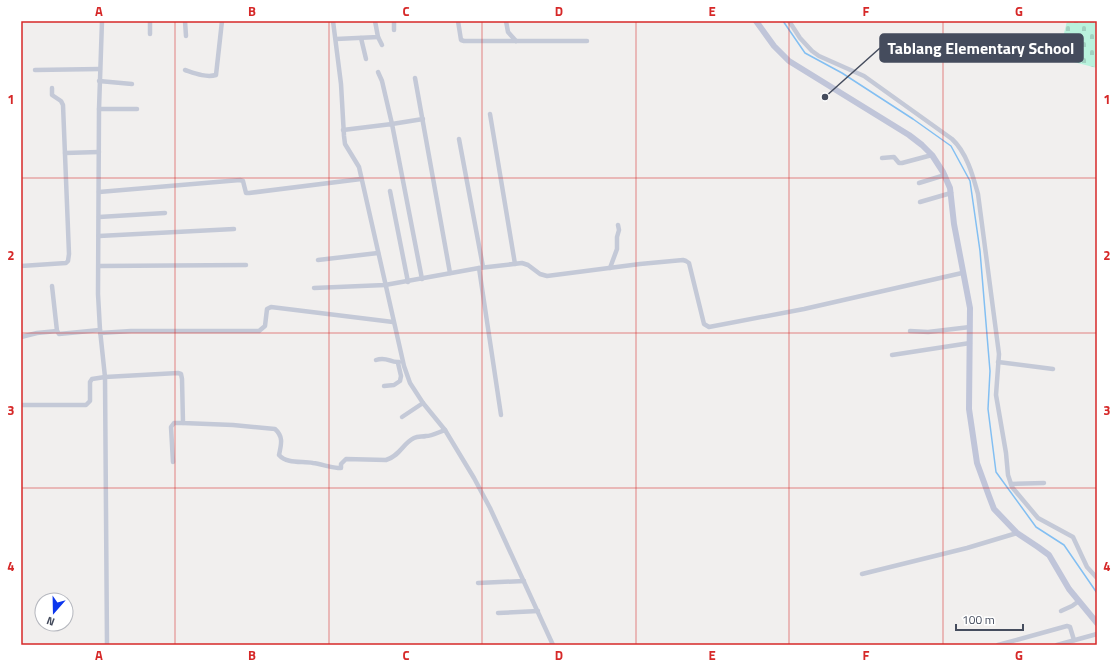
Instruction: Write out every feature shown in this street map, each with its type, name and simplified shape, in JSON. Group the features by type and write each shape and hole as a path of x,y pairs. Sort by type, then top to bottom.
{"street":[{"path":"102,21 99,81 98,294 100,332 105,377 107,645"},
{"path":"150,21 150,34"},
{"path":"185,21 186,36"},
{"path":"185,70 200,75 216,75 222,21"},
{"path":"333,21 341,90 345,144 358,167 393,322 400,362 400,381 394,385 384,386"},
{"path":"375,21 378,37 382,44"},
{"path":"394,21 394,30"},
{"path":"458,21 461,40 587,41"},
{"path":"506,21 508,32 516,41"},
{"path":"756,21 774,46 790,61 909,135 922,145 932,156 945,175 951,193 962,273 970,308 969,409 977,463 994,509 1017,534 1049,555 1066,585 1097,623"},
{"path":"789,21 800,38 812,51 819,56 864,76 952,139 960,149 971,170 978,194 997,342 998,362 996,395 1006,453 1008,475 1012,487 1038,518 1073,537 1087,567 1097,578"},
{"path":"336,39 378,37"},
{"path":"361,38 366,59"},
{"path":"36,70 100,69"},
{"path":"378,72 382,81 392,124 422,279"},
{"path":"415,78 450,273"},
{"path":"99,81 132,84"},
{"path":"21,266 66,263 70,254 62,103 52,95 52,88"},
{"path":"99,109 137,109"},
{"path":"490,114 515,264"},
{"path":"343,130 423,119"},
{"path":"459,139 481,268 500,415"},
{"path":"65,153 99,152"},
{"path":"882,158 894,157 899,163 932,156"},
{"path":"919,182 945,175"},
{"path":"99,192 243,180 246,193 249,193 361,179"},
{"path":"390,191 408,282"},
{"path":"920,202 951,193"},
{"path":"99,217 164,213"},
{"path":"610,268 616,253 619,230 618,225"},
{"path":"99,236 234,229"},
{"path":"318,260 378,253"},
{"path":"314,288 385,285 481,268 522,263 528,265 543,275 640,264 686,261 689,264 704,324 709,327 804,309 962,273"},
{"path":"99,266 246,265"},
{"path":"52,286 57,332"},
{"path":"21,337 37,333 57,332 59,334 131,331 259,331 265,326 267,309 271,307 393,322"},
{"path":"910,331 928,332 970,327"},
{"path":"892,355 970,343"},
{"path":"376,360 381,358 400,362"},
{"path":"400,362 410,383 423,403 445,430 474,478 490,508 538,611 552,645"},
{"path":"998,362 1053,369"},
{"path":"21,405 86,405 90,401 90,381 92,379 178,373 181,374 182,379 183,423"},
{"path":"402,416 423,403"},
{"path":"173,462 171,427 174,423 233,425 275,430 280,433 282,438 279,455 282,458 338,468 340,468 341,464 346,459 386,460 392,458 417,436 427,436 445,430"},
{"path":"1011,484 1044,484"},
{"path":"862,574 1017,534"},
{"path":"478,583 524,581"},
{"path":"1061,611 1079,601"},
{"path":"498,613 538,611"},
{"path":"998,645 1067,626 1071,629 1074,640"},
{"path":"1057,645 1097,634"}],"green space":[{"path":"1067,21 1097,21 1097,68 1058,58"}],"waterway":[{"path":"783,21 805,53 842,73 913,119 951,146 970,181 980,251 990,371 988,409 996,472 1036,527 1064,545 1097,593"}],"place":[{"name":"Tablang Elementary School","path":"825,97"}]}
